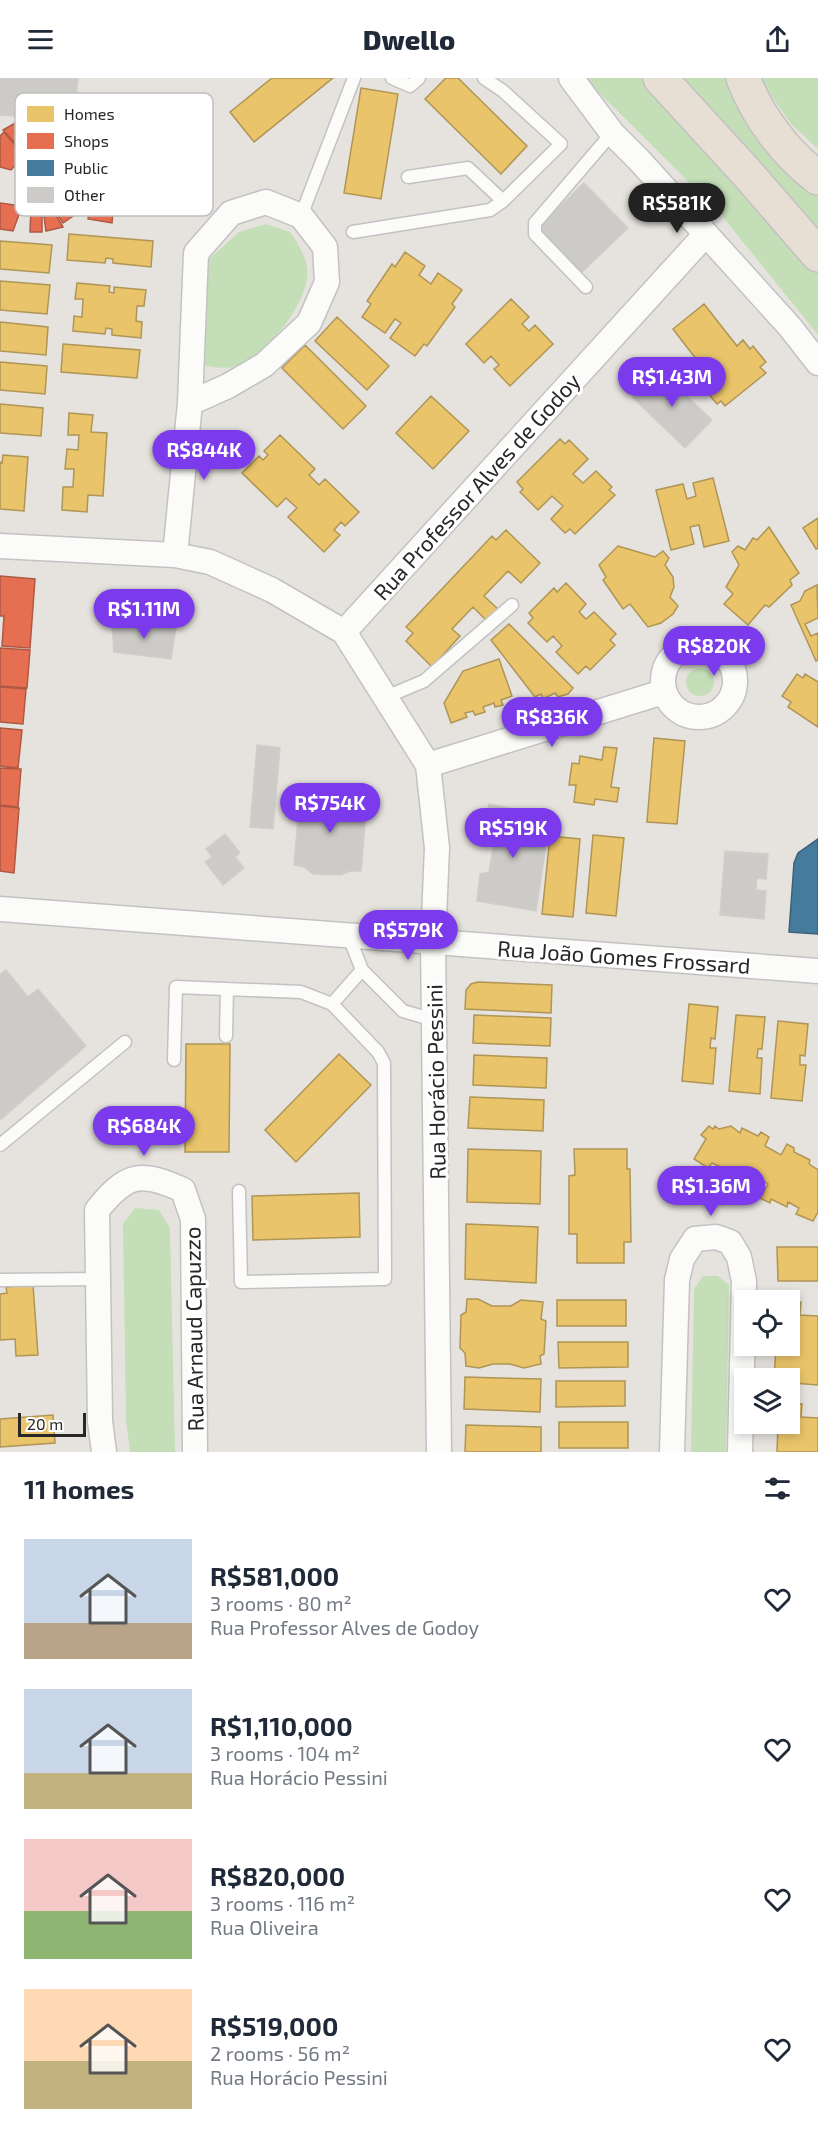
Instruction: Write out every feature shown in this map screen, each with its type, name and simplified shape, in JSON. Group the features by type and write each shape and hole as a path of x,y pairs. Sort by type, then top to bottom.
{"highway":[{"path":"660,78 818,255"},
{"path":"743,78 750,97 777,138 818,178"}],"street":[{"path":"571,78 612,133 790,327 818,363"},
{"path":"175,555 190,403 196,253 231,213 266,202 301,216 325,247 327,282 309,323 264,365 228,387 190,403"},
{"name":"Rua Professor Alves de Godoy","path":"344,632 706,234"},
{"name":"Rua Horácio Pessini","path":"0,546 175,555 210,562 262,585 344,632 428,765 436,848 433,942 439,1452"},
{"path":"428,765 663,692"},
{"name":"Rua João Gomes Frossard","path":"0,909 818,971"},
{"name":"Rua Arnaud Capuzzo","path":"104,1452 100,1421 97,1210 114,1189 134,1178 158,1179 183,1191 192,1219 195,1452"},
{"path":"672,1452 677,1280 682,1259 696,1239 716,1237 730,1242 739,1257 744,1281 740,1452"}],"lane":[{"path":"301,216 354,78"},
{"path":"392,78 410,86 419,78"},
{"path":"353,232 490,210 503,201 561,144 503,91 484,78"},
{"path":"586,286 535,234 534,228 612,133"},
{"path":"408,177 468,168 503,201"},
{"path":"386,697 424,681 512,605"},
{"path":"350,937 362,970 403,1011 434,1020"},
{"path":"332,1004 362,970"},
{"path":"174,1059 176,987 301,992 332,1004 378,1052 384,1063 385,1279 241,1282 239,1191"},
{"path":"226,1036 227,989"},
{"path":"0,1145 125,1042"},
{"path":"0,1280 98,1279"}],"green space":[{"path":"584,78 652,78 818,266 818,335 718,211"},
{"path":"678,78 731,78 818,191 818,238"},
{"path":"759,78 818,78 818,149 791,124"},
{"path":"266,224 290,232 303,254 308,273 298,304 281,330 259,352 247,360 227,368 200,364 196,344 208,260 239,232"},
{"path":"700,668 710,672 714,682 710,692 700,696 690,692 686,682 690,672"},
{"path":"135,1208 159,1210 170,1228 175,1452 130,1452 126,1420 123,1224"},
{"path":"703,1276 718,1276 729,1285 726,1452 691,1452 694,1289"}],"building: Homes":[{"path":"272,78 333,78 254,142 230,112"},
{"path":"446,78 458,78 527,146 501,174 425,99"},
{"path":"361,88 398,94 381,199 344,193"},
{"path":"69,234 153,241 151,267 113,263 113,259 106,258 105,263 67,260"},
{"path":"0,241 52,245 49,273 0,269"},
{"path":"405,252 425,266 419,275 431,284 438,273 462,290 452,304 455,307 427,346 424,344 415,356 390,338 401,323 395,319 385,333 362,317 371,304 367,301 392,264 395,267"},
{"path":"0,281 50,285 47,314 0,310"},
{"path":"77,283 110,286 109,292 114,293 114,287 146,290 144,306 137,306 136,321 142,322 141,338 112,335 112,329 106,328 105,334 73,331 74,316 82,317 83,299 75,299"},
{"path":"511,299 529,317 522,324 529,331 535,325 553,344 510,386 494,369 499,365 491,356 484,363 466,344"},
{"path":"704,304 737,346 743,340 750,349 753,346 766,362 760,367 766,373 725,406 721,401 717,404 706,391 709,388 702,378 707,373 673,329"},
{"path":"337,317 389,366 367,390 315,341"},
{"path":"0,322 48,327 46,355 0,351"},
{"path":"63,344 140,350 137,378 61,372"},
{"path":"305,345 366,406 343,429 282,368"},
{"path":"0,362 47,366 45,394 0,390"},
{"path":"431,396 469,431 433,469 396,433"},
{"path":"0,404 43,408 41,436 0,433"},
{"path":"69,413 93,415 91,432 107,433 103,496 88,495 87,512 62,510 63,487 73,487 74,469 65,469 67,449 78,450 79,435 68,435"},
{"path":"280,435 315,469 309,475 319,485 325,479 359,512 345,526 341,522 334,530 340,535 324,552 288,517 297,508 286,498 277,507 242,473 259,456 263,460 268,455 264,451"},
{"path":"560,439 565,444 569,440 588,459 573,474 583,483 596,471 612,487 609,490 615,495 575,534 570,529 565,533 551,519 563,506 552,496 538,510 520,492 523,489 517,482"},
{"path":"3,455 28,457 24,511 0,509 0,462 2,463"},
{"path":"713,478 729,541 704,547 699,525 690,527 694,544 671,550 656,490 683,484 687,499 696,496 693,483"},
{"path":"818,518 818,548 816,549 803,528"},
{"path":"769,527 799,573 790,580 792,585 769,607 765,605 748,625 724,604 733,594 726,587 739,565 732,552 738,546 745,550 753,538 757,540"},
{"path":"506,530 540,563 521,583 508,571 484,596 499,610 488,622 473,607 452,629 460,636 432,667 406,641 413,633 406,627 492,536 496,540"},
{"path":"618,546 655,557 663,551 669,558 665,565 673,577 674,587 670,597 678,606 673,614 661,623 648,627 630,604 623,609 603,580 606,577 599,565"},
{"path":"566,583 586,604 579,612 586,619 594,612 616,634 610,640 615,645 590,670 586,666 578,674 556,652 562,646 553,636 547,642 528,623 533,618 529,613 554,588 557,592"},
{"path":"817,585 818,618 805,624 811,636 818,633 818,660 816,661 791,605 800,601 805,591"},
{"path":"509,624 573,688 568,694 558,697 555,693 543,699 541,694 535,697 491,640"},
{"path":"499,659 512,696 501,700 503,705 495,707 494,703 483,707 485,712 475,715 473,711 465,713 467,717 451,723 444,703 463,671"},
{"path":"797,674 803,678 805,674 818,682 818,727 788,707 791,702 782,696"},
{"path":"654,738 685,741 677,824 647,822"},
{"path":"604,747 617,748 611,787 619,788 617,802 595,799 594,805 574,802 576,785 569,785 572,763 579,764 580,756 602,760"},
{"path":"593,835 624,838 616,916 586,913"},
{"path":"550,836 580,839 573,917 542,914"},
{"path":"478,982 552,985 551,1013 465,1009 466,990 471,984"},
{"path":"689,1004 718,1007 715,1039 711,1038 710,1048 716,1048 713,1084 682,1081"},
{"path":"474,1015 551,1018 550,1046 473,1043"},
{"path":"736,1015 765,1017 762,1049 758,1049 757,1058 762,1058 760,1094 729,1091"},
{"path":"778,1021 808,1024 805,1056 800,1055 800,1065 806,1065 802,1101 771,1098"},
{"path":"186,1044 230,1044 229,1152 185,1152"},
{"path":"339,1054 371,1085 296,1162 265,1130"},
{"path":"474,1055 547,1058 546,1088 473,1085"},
{"path":"470,1097 544,1100 543,1131 468,1128"},
{"path":"709,1126 719,1129 731,1126 740,1133 742,1128 758,1136 761,1132 769,1137 765,1146 781,1155 787,1144 794,1148 794,1152 810,1160 809,1164 818,1170 818,1212 813,1221 796,1214 799,1208 788,1202 787,1207 771,1199 770,1203 760,1198 768,1184 753,1174 744,1189 734,1186 736,1180 720,1173 723,1168 712,1163 708,1168 694,1159 706,1139 701,1135"},
{"path":"468,1149 541,1151 540,1204 467,1202"},
{"path":"574,1149 627,1149 627,1169 630,1169 631,1242 624,1242 624,1263 577,1263 577,1234 569,1234 569,1176 575,1175"},
{"path":"359,1193 360,1237 253,1240 252,1196"},
{"path":"466,1224 538,1227 536,1283 465,1279"},
{"path":"777,1247 818,1247 818,1281 778,1281"},
{"path":"33,1285 38,1355 16,1356 15,1339 0,1340 0,1294 7,1293 6,1287"},
{"path":"467,1299 478,1299 492,1306 511,1306 521,1300 543,1302 541,1319 546,1321 544,1354 540,1356 541,1364 524,1368 510,1364 493,1364 479,1368 466,1366 465,1353 460,1348 461,1315 466,1312"},
{"path":"557,1300 626,1300 626,1326 557,1326"},
{"path":"800,1315 818,1316 818,1385 800,1384 800,1368 775,1368 775,1356 800,1356"},
{"path":"558,1342 628,1342 628,1367 559,1368"},
{"path":"465,1377 541,1379 540,1412 464,1409"},
{"path":"556,1381 625,1381 625,1406 556,1407"},
{"path":"800,1404 802,1404 801,1417 818,1418 818,1452 777,1452 778,1434 800,1434"},
{"path":"53,1415 55,1443 0,1447 0,1419"},
{"path":"559,1422 628,1422 628,1448 559,1448"},
{"path":"466,1425 541,1427 541,1452 465,1452"}],"building: Shops":[{"path":"15,123 15,143 3,130"},
{"path":"4,132 15,145 15,166 11,170 0,167 0,136"},
{"path":"0,203 15,205 15,216 18,216 13,231 0,229"},
{"path":"31,216 42,216 42,232 30,232"},
{"path":"44,216 56,216 63,227 46,231"},
{"path":"58,216 73,216 63,223"},
{"path":"88,216 113,216 112,223 88,219"},
{"path":"0,576 35,579 30,648 2,646 4,616 0,616"},
{"path":"0,648 30,650 27,688 0,686"},
{"path":"0,687 26,689 23,724 0,722"},
{"path":"0,728 22,730 18,768 0,766"},
{"path":"0,768 21,769 18,807 0,805"},
{"path":"0,806 19,808 14,873 0,871"}],"building: Public":[{"path":"818,839 818,934 789,932 794,863 798,853"}],"building: Other":[{"path":"0,78 78,78 77,93 15,93 15,116 0,115"},
{"path":"584,183 628,228 580,274 536,229"},
{"path":"659,369 712,420 685,448 632,397"},
{"path":"112,623 176,627 171,659 114,652"},
{"path":"257,745 280,748 273,829 250,827"},
{"path":"333,792 347,795 353,801 367,801 361,871 350,871 341,875 313,874 304,867 294,865 300,796 315,796"},
{"path":"489,804 542,815 539,845 546,846 536,911 477,901 480,874 489,872 494,842 483,840"},
{"path":"225,834 240,853 235,857 244,868 223,885 205,862 212,857 206,849"},
{"path":"725,851 768,854 766,879 757,878 756,890 766,891 764,919 720,915"},
{"path":"6,970 28,997 38,989 86,1046 0,1120 0,975"}]}
